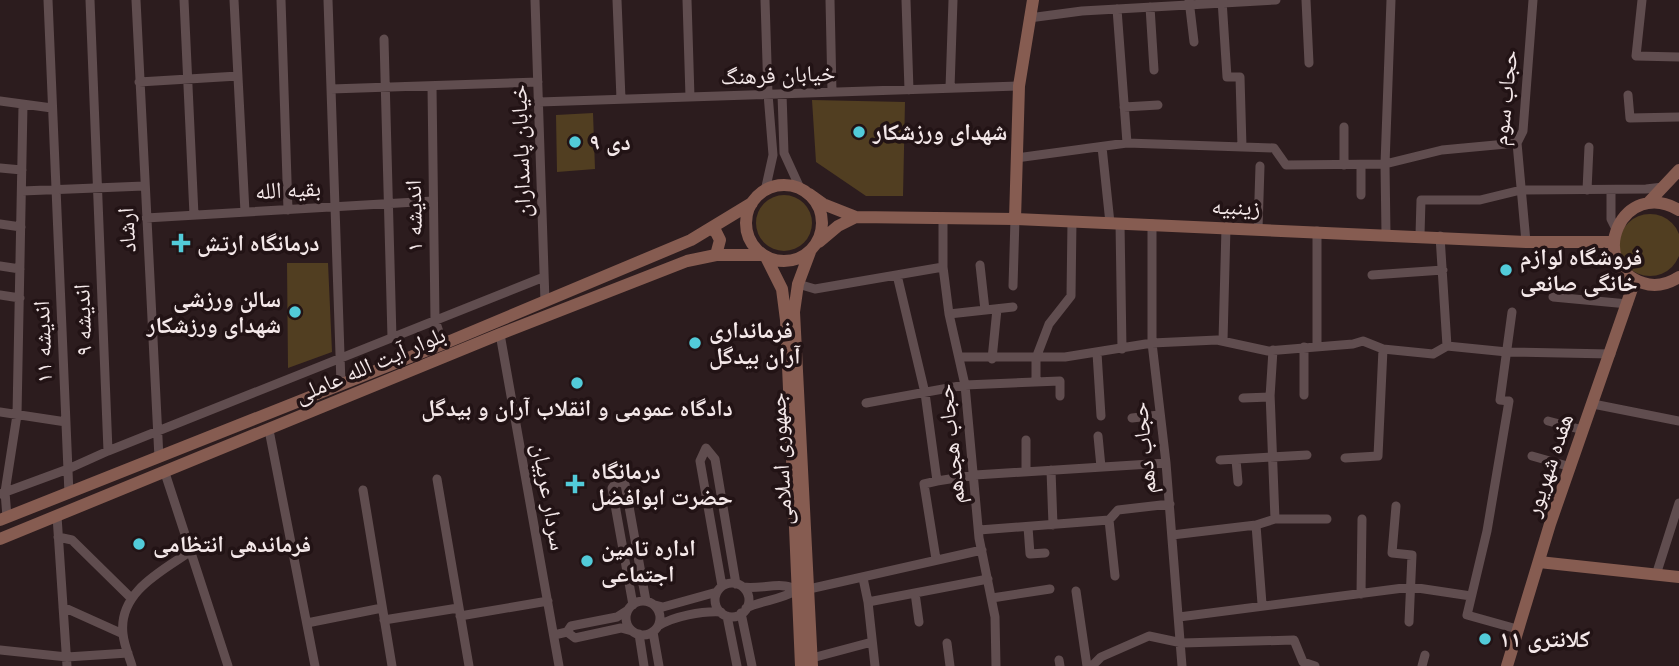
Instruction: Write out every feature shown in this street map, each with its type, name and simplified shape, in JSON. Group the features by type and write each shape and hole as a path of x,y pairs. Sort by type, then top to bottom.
{"main road":[{"path":"1015,219 1019,86 1033,0"},
{"path":"1679,170 1648,203 1631,210 1622,218 1615,235 1619,264 1635,280 1660,285 1679,277"},
{"path":"814,248 823,222 816,202 805,191 779,185 765,191 752,203 746,223 748,235 753,246 775,261 788,262 801,258 814,248 838,226 856,217"},
{"name":"زینبیه","path":"805,191 823,204 856,217 1072,221 1526,242 1615,235"},
{"name":"بلوار آیت‌ الله عاملی","path":"3,519 545,302 691,240 752,203"},
{"path":"1648,203 1666,204 1679,210"},
{"path":"711,229 720,240 716,255"},
{"name":"جمهوری اسلامی","path":"801,666 803,589 794,312 798,284 814,248"},
{"name":"بلوار آیت‌ الله عاملی","path":"0,540 500,334 687,261 741,253 764,256"},
{"name":"جمهوری اسلامی","path":"764,256 782,289 786,320 803,589 812,662"},
{"name":"هفده شهریور","path":"1507,666 1539,562 1635,280"},
{"path":"1539,562 1679,577"}],"street":[{"name":"اندیشه ۱۱","path":"48,0 69,494"},
{"name":"اندیشه ۹","path":"90,0 108,451"},
{"name":"ارشاد","path":"136,0 159,458"},
{"path":"184,0 194,215"},
{"path":"234,0 245,212"},
{"path":"281,0 288,210"},
{"path":"328,0 341,384"},
{"name":"خیابان پاسداران","path":"535,0 545,302"},
{"path":"617,0 621,99"},
{"path":"687,0 690,97"},
{"path":"765,0 768,94 774,155 765,191"},
{"path":"830,0 832,92"},
{"path":"906,0 909,90"},
{"path":"950,88 953,0"},
{"path":"1081,0 1082,11"},
{"path":"1029,18 1190,2 1276,0"},
{"path":"1306,0 1309,63"},
{"path":"1386,234 1385,164 1391,0"},
{"name":"حجاب سوم","path":"1526,242 1517,143 1523,131 1533,0"},
{"path":"1642,0 1636,56 1679,57"},
{"path":"1222,1 1227,77 1240,77 1242,147"},
{"path":"1190,2 1194,42"},
{"path":"1150,7 1154,69"},
{"path":"1117,9 1127,144"},
{"path":"384,39 392,338"},
{"path":"139,82 238,76"},
{"path":"331,89 538,82"},
{"name":"اندیشه ۱","path":"432,86 435,320 443,344"},
{"name":"خیابان فرهنگ","path":"539,102 1019,86"},
{"path":"782,94 784,153 805,191"},
{"path":"1628,94 1630,118 1679,117"},
{"path":"0,102 52,108"},
{"path":"3,519 3,493 17,415 23,105"},
{"path":"1124,107 1158,105"},
{"path":"1344,127 1344,165"},
{"path":"1016,158 1127,144 1274,148 1286,165 1361,165 1385,164 1442,150 1517,143"},
{"path":"1102,147 1115,223 1122,349"},
{"path":"1587,190 1589,147"},
{"path":"1361,165 1361,195"},
{"path":"1258,229 1260,166"},
{"path":"0,168 22,170"},
{"path":"22,191 144,186"},
{"path":"1420,235 1421,200 1480,201 1521,190 1663,187"},
{"path":"1611,190 1611,219 1615,235"},
{"name":"بقیه الله","path":"146,218 433,201"},
{"name":"حجاب هجدهم","path":"943,218 943,267 949,314 965,385 979,530 995,617 996,666"},
{"path":"1013,286 1015,219"},
{"path":"1037,382 1036,358 1049,324 1072,296 1072,221"},
{"path":"0,224 21,227"},
{"name":"حجاب دهم","path":"1152,224 1152,343 1170,504 1182,666"},
{"path":"1223,341 1226,227"},
{"path":"1317,231 1317,346"},
{"path":"1440,236 1447,346"},
{"path":"980,265 985,310"},
{"path":"0,266 20,269"},
{"path":"798,284 815,289 943,267"},
{"path":"1372,275 1443,270"},
{"path":"897,275 925,393 937,481"},
{"path":"3,493 544,277"},
{"path":"0,295 20,298"},
{"path":"1553,297 1628,304"},
{"path":"949,314 1013,307"},
{"path":"992,359 997,309"},
{"path":"1512,312 1500,400 1508,401 1487,531 1467,615 1517,629"},
{"name":"سردار عربیان","path":"500,334 559,666"},
{"path":"960,358 1036,358 1097,353 1152,343 1223,341 1273,350 1363,341 1383,349 1433,354 1447,346 1507,352 1611,354"},
{"path":"1304,347 1304,395"},
{"path":"1345,458 1378,456 1383,349"},
{"path":"1273,350 1270,393 1275,519"},
{"path":"1097,353 1101,416"},
{"path":"866,402 965,385 1060,381 1060,396"},
{"path":"1243,398 1270,397 1270,393"},
{"path":"1593,404 1679,421"},
{"path":"0,412 66,422"},
{"path":"1132,418 1159,415"},
{"path":"1548,421 1583,430"},
{"path":"269,430 315,666"},
{"path":"1098,436 1101,467"},
{"path":"1026,440 1026,472"},
{"path":"737,666 724,614 715,603 719,589 699,461 706,448 715,459 739,585 748,597 744,611 752,666"},
{"path":"1220,460 1307,455"},
{"path":"1532,456 1571,467"},
{"path":"1236,460 1238,482"},
{"path":"936,559 924,484 975,475 1166,463"},
{"path":"1051,470 1054,525"},
{"path":"165,472 228,666"},
{"path":"437,479 469,666"},
{"path":"645,666 636,633 627,621 631,607 612,488 617,481 625,484 650,603 660,615 656,629 659,666"},
{"path":"363,491 392,666"},
{"path":"1656,575 1679,503"},
{"path":"1115,576 1110,520 1118,510 1170,504"},
{"path":"1396,506 1392,553 1412,555 1409,622"},
{"path":"57,516 67,662"},
{"path":"1172,535 1256,525 1275,519 1328,519"},
{"path":"1361,594 1362,519"},
{"path":"979,530 1110,520"},
{"path":"1256,525 1262,604"},
{"path":"1028,527 1030,554 1045,553"},
{"path":"58,537 72,540 131,598"},
{"path":"567,632 575,638 621,628 636,633 656,629 667,620 712,611 724,614 744,611 760,601 786,597 803,589 982,550"},
{"path":"132,666 122,634 131,598 139,588 191,551"},
{"path":"863,578 875,666"},
{"path":"868,602 988,579"},
{"path":"554,635 567,632 571,626 617,617 631,607 650,603 663,607 739,585 758,589 784,586 803,589"},
{"path":"1180,617 1262,604 1411,587 1471,596"},
{"path":"992,598 1050,589"},
{"path":"1076,591 1089,666 1101,657 1149,636 1182,643 1294,640 1303,662 1315,666"},
{"path":"915,593 919,622"},
{"path":"384,621 548,601"},
{"path":"64,607 122,634"},
{"path":"307,623 382,608"},
{"path":"812,662 872,642"},
{"path":"947,643 950,666"},
{"path":"0,650 67,662 128,653"},
{"path":"1422,666 1425,655"}],"shaded area":[{"name":"شهدای ورزشکار","path":"812,100 905,102 903,196 866,196 816,162"},
{"name":"۹ دی","path":"593,113 595,169 557,172 556,115"},
{"path":"778,195 790,195 800,199 808,207 812,223 808,239 800,247 790,251 778,251 768,247 760,239 756,229 756,217 760,207 768,199"},
{"path":"1650,214 1662,216 1672,223 1679,233 1679,257 1672,267 1662,274 1650,276 1638,274 1628,267 1621,257 1619,245 1621,233 1628,223 1638,216"},
{"path":"287,263 328,263 332,352 288,368"}],"place":[{"name":"شهدای ورزشکار","path":"859,132"},
{"name":"۹ دی","path":"575,142"},
{"name":"درمانگاه ارتش","path":"181,243"},
{"name":"فروشگاه لوازم خانگی صانعی","path":"1506,270"},
{"name":"سالن ورزشی شهدای ورزشکار","path":"295,312"},
{"name":"فرمانداری آران بیدگل","path":"695,343"},
{"name":"دادگاه عمومی و انقلاب آران و بیدگل","path":"577,383"},
{"name":"درمانگاه حضرت ابوافضل","path":"575,484"},
{"name":"فرماندهی انتظامی","path":"139,544"},
{"name":"اداره تامین اجتماعی","path":"587,561"},
{"name":"کلانتری ۱۱","path":"1485,639"}]}
